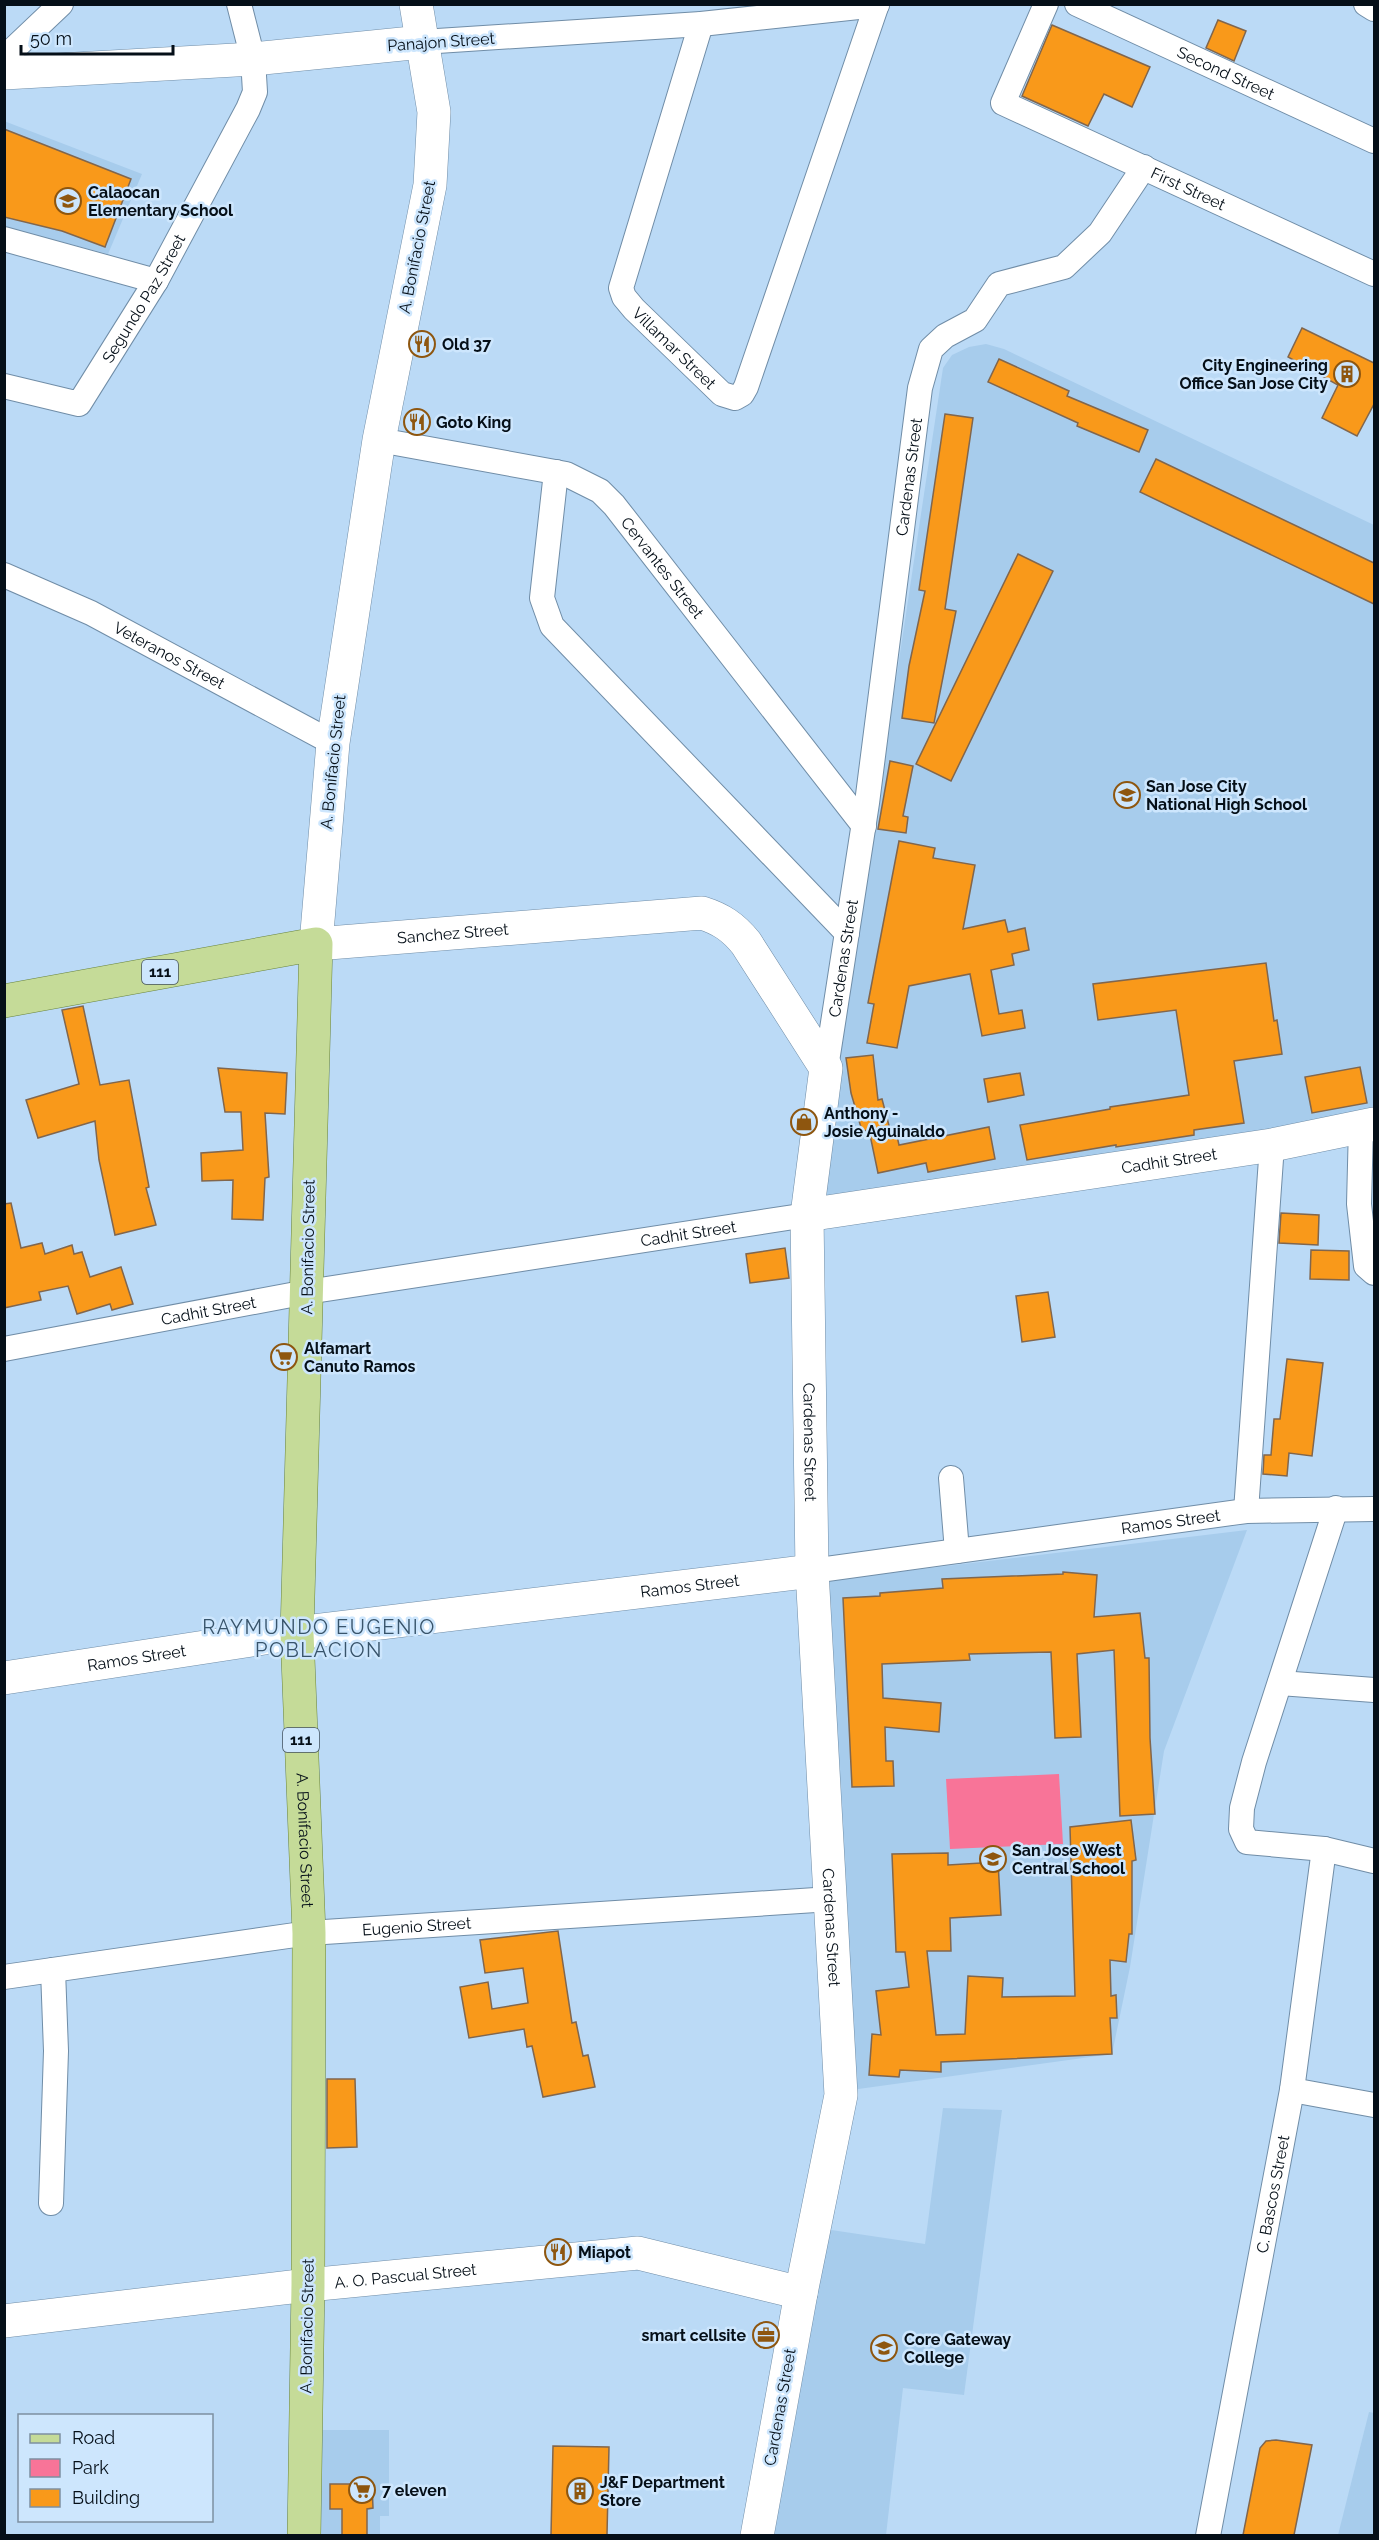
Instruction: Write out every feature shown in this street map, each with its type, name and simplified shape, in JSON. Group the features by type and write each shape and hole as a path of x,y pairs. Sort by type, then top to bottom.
{"main road":[{"name":"Sanchez Street","path":"4,1001 316,944"},
{"name":"A. Bonifacio Street","path":"304,2535 309,2285 309,1933 297,1633 316,944"}],"street":[{"path":"4,58 61,4"},
{"name":"Segundo Paz Street","path":"4,386 79,404 156,281 255,92 252,59 239,4"},
{"name":"A. Bonifacio Street","path":"316,944 333,743 380,440 430,185 434,112 416,4"},
{"name":"First Street","path":"1046,4 1004,102 1374,274"},
{"name":"Second Street","path":"1077,4 1374,141"},
{"path":"1366,4 1374,9"},
{"name":"Panajon Street","path":"4,72 252,59 422,42 701,24 877,5"},
{"name":"Villamar Street","path":"701,24 621,288 624,297 642,316 722,394 735,398 742,394 746,387 877,5"},
{"name":"Cardenas Street","path":"758,2535 801,2293 841,2095 812,1571 807,1215 826,1068 864,826 920,388 931,349 945,336 975,320 999,284 1064,267 1100,233 1144,167"},
{"path":"4,239 156,281"},
{"name":"Cervantes Street","path":"380,440 556,472 585,482 600,491 614,505 864,826"},
{"path":"556,472 542,598 552,626 847,933"},
{"name":"Veteranos Street","path":"4,575 91,613 333,743"},
{"name":"Sanchez Street","path":"316,944 702,913 720,919 736,930 826,1068"},
{"path":"1368,1125 1359,1204 1366,1266 1374,1273"},
{"name":"Cadhit Street","path":"4,1349 307,1292 1272,1145 1368,1125"},
{"path":"1246,1511 1272,1145"},
{"path":"951,1478 957,1551"},
{"path":"1336,1508 1254,1762 1242,1808 1241,1829 1247,1842 1324,1849 1374,1861"},
{"name":"Ramos Street","path":"4,1678 297,1633 812,1571 1246,1511 1374,1509"},
{"path":"1280,1683 1374,1690"},
{"name":"C. Bascos Street","path":"1208,2535 1292,2090 1324,1849"},
{"name":"Eugenio Street","path":"4,1977 309,1933 831,1899"},
{"path":"51,2203 56,2051 53,1970"},
{"path":"1292,2090 1374,2105"},
{"name":"A. O. Pascual Street","path":"4,2321 309,2285 638,2253 801,2293"}],"shaded area":[{"name":"Calaocan Elementary School","path":"4,121 142,174 108,254 5,227"},
{"name":"San Jose City National High School","path":"986,344 1004,349 1374,525 1374,1126 817,1205 943,368 952,355 969,347"},
{"name":"San Jose West Central School","path":"1247,1530 1164,1751 1130,1967 1112,2054 851,2090 822,1581"},
{"name":"Core Gateway College","path":"943,2108 1002,2110 964,2395 903,2388 886,2535 771,2536 818,2228 925,2244"},
{"path":"1369,2412 1374,2413 1374,2535 1338,2535"},
{"path":"320,2430 389,2430 389,2516 380,2516 380,2535 320,2535"}],"green space":[{"path":"1059,1774 1063,1844 950,1849 946,1779"}],"building":[{"path":"1218,20 1246,31 1234,61 1206,48"},
{"path":"1052,25 1150,67 1132,107 1104,94 1088,126 1022,96"},
{"name":"Calaocan Elementary School","path":"4,129 131,179 105,247 62,231 4,217"},
{"name":"City Engineering Office San Jose City","path":"1302,328 1374,363 1374,404 1357,436 1322,418 1338,385 1288,357"},
{"path":"999,359 1069,391 1067,396 1148,430 1139,452 1077,426 1078,423 988,382"},
{"path":"945,414 973,418 945,609 956,611 934,723 902,718 909,666 925,591 919,590"},
{"path":"1156,459 1374,563 1374,604 1140,492"},
{"path":"1018,554 1053,571 951,781 916,764"},
{"path":"890,761 913,766 903,816 908,817 906,833 878,829"},
{"path":"899,841 935,848 933,858 975,865 963,929 1005,920 1008,932 1025,928 1029,950 1012,954 1014,965 991,970 999,1014 1022,1010 1025,1028 982,1036 970,974 909,986 897,1048 867,1043 874,1004 868,1003"},
{"path":"1266,963 1274,1021 1277,1020 1282,1054 1234,1061 1244,1123 1194,1130 1194,1135 1027,1160 1020,1125 1110,1109 1110,1107 1189,1095 1176,1010 1098,1020 1093,984"},
{"path":"83,1006 100,1085 129,1080 149,1187 146,1188 156,1225 115,1235 99,1160 95,1121 38,1138 26,1100 79,1084 62,1010"},
{"path":"873,1055 878,1100 882,1099 892,1137 897,1136 899,1145 989,1127 995,1159 928,1172 926,1163 878,1173 869,1130 862,1131 851,1093 846,1058"},
{"path":"1360,1067 1367,1103 1312,1113 1305,1077"},
{"path":"218,1068 287,1073 285,1114 265,1113 269,1177 265,1178 263,1220 232,1219 233,1180 202,1181 201,1153 243,1150 241,1112 225,1112"},
{"path":"1020,1073 1024,1095 988,1102 984,1079"},
{"path":"11,1203 21,1248 42,1243 45,1254 72,1245 74,1254 82,1252 90,1277 121,1267 133,1304 112,1310 110,1304 77,1314 68,1286 39,1292 41,1300 4,1308 4,1204"},
{"path":"1281,1213 1319,1215 1318,1245 1279,1243"},
{"path":"785,1248 789,1278 750,1283 746,1254"},
{"path":"1311,1250 1349,1251 1349,1280 1310,1279"},
{"path":"1048,1292 1055,1337 1022,1342 1016,1296"},
{"path":"1287,1359 1323,1363 1312,1456 1289,1453 1287,1476 1263,1474 1264,1455 1271,1455 1274,1419 1280,1419"},
{"path":"1063,1572 1097,1575 1094,1617 1140,1613 1145,1658 1149,1658 1150,1738 1155,1814 1120,1816 1114,1650 1077,1654 1081,1737 1055,1738 1051,1652 969,1654 970,1660 882,1664 883,1698 941,1703 939,1732 885,1727 886,1761 893,1761 894,1786 852,1787 843,1598 943,1588 942,1579 1063,1574"},
{"path":"1131,1820 1136,1860 1132,1861 1132,1934 1129,1934 1126,1962 1110,1960 1111,1996 1116,1995 1117,2018 1110,2018 1112,2054 941,2062 941,2072 900,2070 899,2077 869,2075 872,2034 881,2035 876,1991 909,1987 905,1952 896,1952 892,1854 948,1853 948,1865 998,1862 1001,1915 950,1918 951,1951 927,1951 936,2035 965,2034 968,1976 1003,1978 1002,1997 1075,1996 1070,1827"},
{"path":"558,1931 572,2023 576,2022 583,2056 588,2055 595,2087 543,2097 532,2046 527,2047 524,2029 469,2038 460,1987 488,1982 492,2009 528,2003 523,1968 485,1973 480,1940"},
{"path":"327,2079 355,2079 357,2147 327,2148"},
{"path":"1276,2440 1312,2445 1294,2535 1243,2535 1260,2448 1266,2441"},
{"name":"J&F Department Store","path":"553,2446 609,2447 607,2535 551,2535"},
{"path":"330,2484 372,2484 373,2508 367,2509 367,2535 342,2535 342,2509 330,2509"}],"place":[{"name":"Calaocan Elementary School","path":"68,201"},
{"name":"Old 37","path":"422,344"},
{"name":"City Engineering Office San Jose City","path":"1347,374"},
{"name":"Goto King","path":"417,422"},
{"name":"San Jose City National High School","path":"1127,795"},
{"name":"Anthony - Josie Aguinaldo","path":"804,1122"},
{"name":"Alfamart Canuto Ramos","path":"284,1357"},
{"name":"San Jose West Central School","path":"993,1859"},
{"name":"Miapot","path":"558,2252"},
{"name":"smart cellsite","path":"766,2335"},
{"name":"Core Gateway College","path":"884,2348"},
{"name":"7 eleven","path":"362,2490"},
{"name":"J&F Department Store","path":"580,2491"}],"district":[{"name":"RAYMUNDO EUGENIO POBLACION","path":"319,1638"}]}
